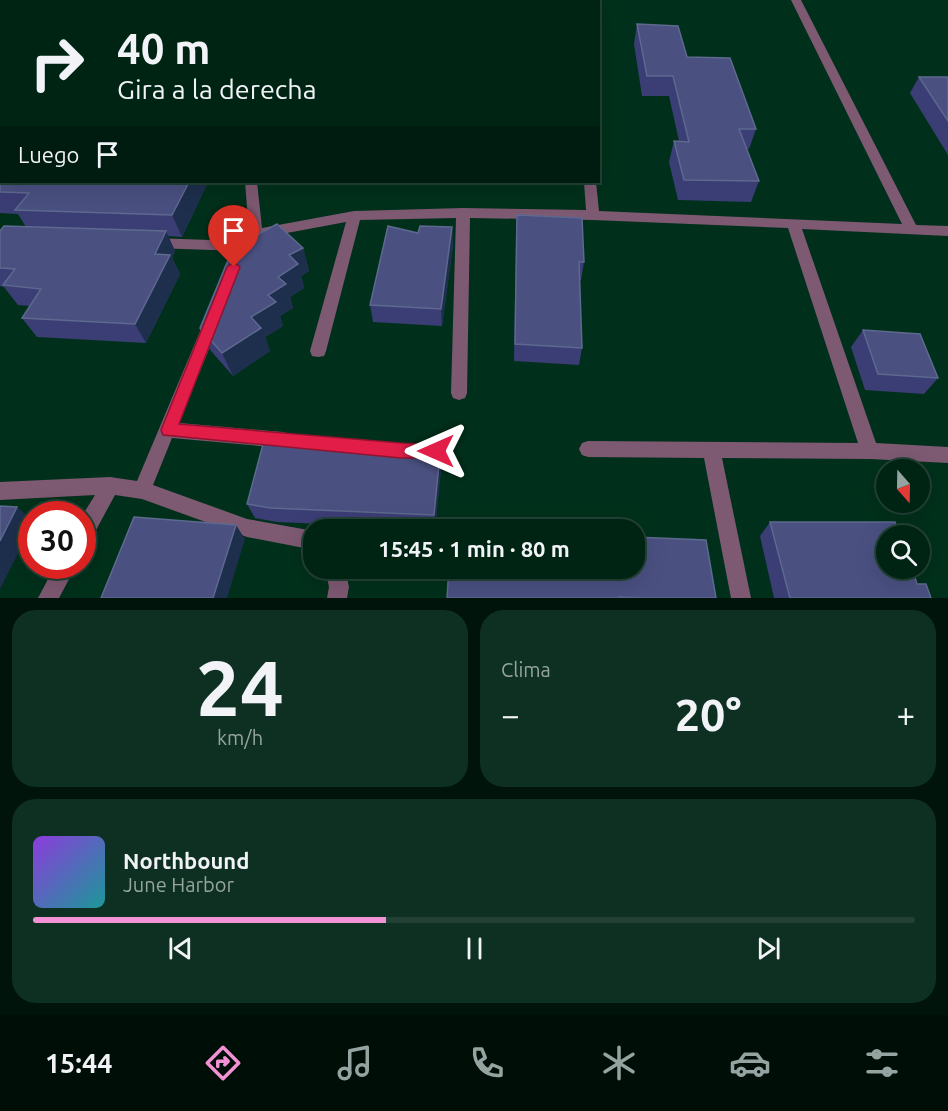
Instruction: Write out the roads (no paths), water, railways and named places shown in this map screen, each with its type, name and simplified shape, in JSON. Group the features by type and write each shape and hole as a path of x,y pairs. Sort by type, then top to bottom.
{"street":[{"path":"796,0 888,179 911,229"},
{"path":"251,183 256,234"},
{"path":"590,183 593,215"},
{"path":"138,243 240,252 256,234 354,216 463,213 593,215 948,231"},
{"path":"459,393 463,213"},
{"path":"318,351 354,216"},
{"path":"793,223 870,451"},
{"path":"142,490 169,430 216,311"},
{"path":"169,430 296,441"},
{"path":"588,449 870,451 948,455"},
{"path":"711,450 741,598"},
{"path":"96,511 110,486"},
{"path":"0,491 110,486 142,490 247,528 303,539"},
{"path":"48,598 59,579"},
{"path":"337,579 339,587 337,598"}]}
